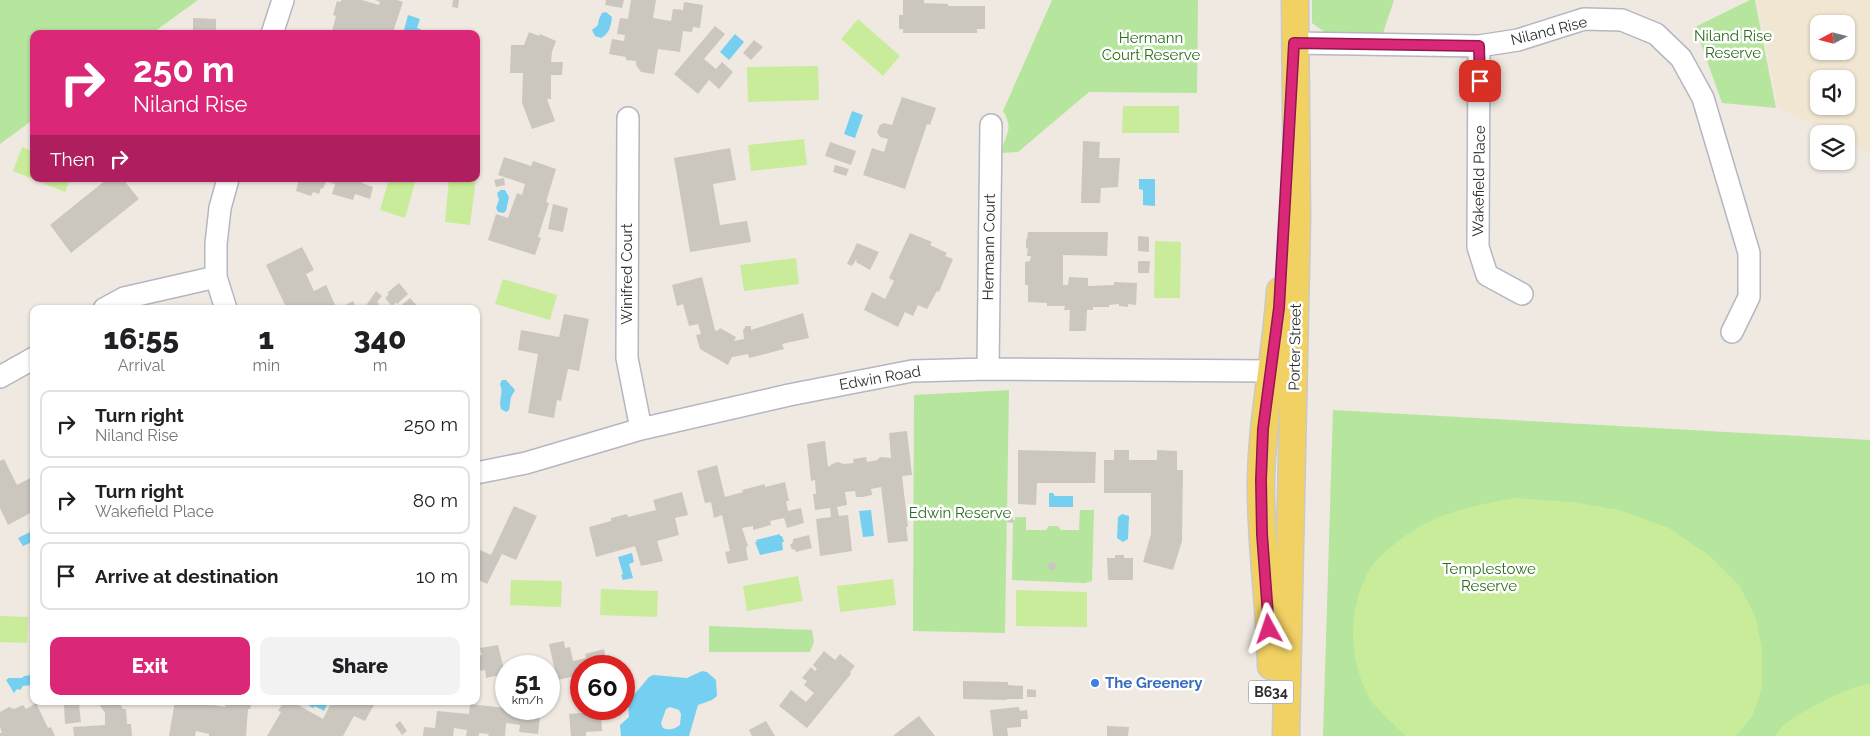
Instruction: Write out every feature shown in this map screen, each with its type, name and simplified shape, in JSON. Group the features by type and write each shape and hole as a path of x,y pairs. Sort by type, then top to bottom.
{"main road":[{"name":"Porter Street","path":"1286,736 1291,500 1283,371 1297,218 1294,0"},
{"name":"Porter Street","path":"1270,736 1271,648 1261,480 1263,429 1283,371"}],"street":[{"path":"273,30 283,0"},
{"name":"Niland Rise","path":"1294,43 1479,46 1518,40 1584,19 1622,20 1656,34 1680,58 1703,98 1748,253 1750,297 1732,332"},
{"name":"Wakefield Place","path":"1479,46 1478,247 1488,275 1522,294"},
{"name":"Winifred Court","path":"628,118 627,358 641,429"},
{"name":"Hermann Court","path":"988,369 991,125"},
{"path":"225,305 216,277 216,244 220,208 227,182"},
{"path":"111,305 124,298 216,277"},
{"path":"0,377 30,360"},
{"name":"Edwin Road","path":"480,472 526,463 641,429 789,395 912,371 988,369 1283,371"},
{"path":"1262,520 1266,506 1273,501 1291,500"}],"shaded area":[{"path":"1757,0 1870,0 1870,153 1855,146 1855,125 1814,125 1778,107"}],"green space":[{"path":"0,0 198,0 157,30 30,30 30,122 0,144"},
{"name":"Hermann Court Reserve","path":"1052,0 1198,0 1197,93 1089,92 1018,152 1001,153 1008,133 1008,123 1003,111"},
{"path":"1312,0 1394,0 1383,33 1326,33 1312,23"},
{"name":"Niland Rise Reserve","path":"1750,0 1755,0 1776,108 1722,103 1695,27"},
{"path":"858,19 900,56 883,76 841,39"},
{"path":"818,66 819,100 748,102 747,67"},
{"path":"1123,106 1179,106 1179,133 1122,133"},
{"path":"804,139 807,165 751,171 748,145"},
{"path":"22,147 30,150 30,178 13,171"},
{"path":"40,182 69,182 65,192"},
{"path":"388,182 415,182 405,218 380,210"},
{"path":"449,182 476,182 470,225 445,222"},
{"path":"1155,241 1181,242 1180,298 1154,298"},
{"path":"796,258 799,284 744,291 740,265"},
{"path":"503,279 557,295 550,320 495,304"},
{"name":"Edwin Reserve","path":"1009,390 1005,633 913,631 914,395"},
{"name":"Templestowe Reserve","path":"1333,410 1870,440 1870,736 1323,736"},
{"path":"1514,498 1572,502 1619,510 1669,528 1711,557 1739,585 1756,618 1762,650 1762,688 1752,717 1736,736 1406,736 1381,712 1369,697 1362,682 1354,650 1353,633 1357,600 1362,584 1370,569 1395,543 1426,523 1458,511"},
{"path":"1080,510 1094,510 1092,581 1085,583 1012,580 1013,520 1015,520 1015,517 1026,517 1026,530 1046,530 1049,526 1058,526 1061,530 1079,530"},
{"path":"798,576 803,601 747,611 743,586"},
{"path":"893,579 896,605 840,612 837,586"},
{"path":"511,580 562,581 561,607 510,605"},
{"path":"601,589 658,591 657,617 600,615"},
{"path":"1016,590 1087,592 1087,627 1016,626"},
{"path":"0,616 28,617 27,643 0,642"},
{"path":"709,626 812,630 814,642 810,652 709,652"},
{"path":"1870,684 1870,736 1775,736 1785,724 1803,712 1839,694 1861,685"}],"water":[{"path":"606,12 612,17 611,24 608,32 601,38 595,36 592,30 598,25 602,13"},
{"path":"408,15 420,19 417,28 422,30 404,30"},
{"path":"735,34 744,42 729,60 720,52"},
{"path":"852,111 863,115 855,138 844,134"},
{"path":"1139,179 1155,179 1155,206 1143,205 1143,190 1139,189"},
{"path":"505,190 509,197 506,211 503,213 498,212 496,208 499,200 497,193"},
{"path":"502,380 506,380 515,390 511,397 509,410 506,412 500,406 500,384"},
{"path":"1049,493 1053,493 1055,496 1073,496 1073,507 1049,507"},
{"path":"871,510 874,536 863,537 859,511"},
{"path":"1122,514 1129,516 1128,539 1123,542 1117,538 1118,517"},
{"path":"30,532 30,543 23,546 18,538"},
{"path":"780,534 784,542 782,542 783,550 760,555 756,540"},
{"path":"632,553 634,562 629,564 633,578 623,580 618,557"},
{"path":"702,671 707,672 716,680 717,696 698,705 689,736 621,736 620,725 626,720 635,720 635,694 653,675 687,678","holes":["670,707 679,710 681,714 680,725 672,729 663,728 661,723 666,709"]},
{"path":"30,675 30,685 23,686 14,693 6,680 9,678 22,678"},
{"path":"308,705 327,705 324,711 315,706 313,708"}],"building":[{"path":"341,0 362,0 379,5 380,2 375,0 397,0 403,2 394,30 332,30 336,16 333,15 337,1 341,2"},
{"path":"453,0 459,0 458,8 452,7"},
{"path":"606,0 624,0 622,8 605,5"},
{"path":"631,0 656,0 653,18 671,21 673,9 683,10 684,2 703,5 700,28 693,27 692,32 683,31 680,52 658,49 654,74 641,72 636,65 636,61 626,60 626,57 609,54 612,39 624,41 625,35 617,34 620,18 628,19"},
{"path":"903,0 924,0 924,3 948,4 948,6 985,6 985,29 977,29 977,33 903,33 903,29 899,29 899,15 903,15"},
{"path":"193,18 216,19 216,30 193,30"},
{"path":"715,26 725,34 704,59 716,69 722,62 733,72 719,89 709,80 698,94 674,74"},
{"path":"529,32 539,36 540,34 556,41 551,62 563,62 562,75 551,75 551,99 547,99 555,121 532,129 522,103 523,73 510,73 511,45 524,45"},
{"path":"754,40 763,47 751,60 743,53"},
{"path":"902,97 936,108 930,125 927,124 905,189 863,175 872,148 884,152 888,139 880,137 877,132 880,125 884,123 892,125"},
{"path":"1083,141 1100,142 1099,158 1120,158 1118,187 1101,188 1100,203 1081,203"},
{"path":"830,142 856,151 851,165 825,156"},
{"path":"730,148 736,180 713,184 720,225 747,221 751,242 690,252 674,158"},
{"path":"504,157 531,166 533,161 556,169 546,202 549,203 538,237 541,238 535,255 488,240 496,214 508,218 517,193 522,195 525,184 498,175"},
{"path":"835,165 849,169 846,176 833,172"},
{"path":"504,178 505,185 496,187 494,180"},
{"path":"103,182 125,182 139,199 71,253 50,225"},
{"path":"298,182 326,182 319,194 313,192 311,196 296,191"},
{"path":"329,182 362,182 373,187 370,199 355,194 353,200 332,194 335,184"},
{"path":"553,204 568,208 563,232 548,229"},
{"path":"1028,232 1108,232 1107,256 1063,255 1063,285 1068,285 1069,277 1088,278 1088,286 1114,285 1114,282 1137,283 1136,305 1128,304 1128,307 1119,306 1119,304 1109,305 1109,307 1093,307 1093,310 1087,310 1086,331 1069,331 1070,310 1064,310 1065,306 1047,306 1047,303 1028,302 1028,285 1025,285 1025,262 1030,261 1031,256 1027,256 1028,248 1026,249"},
{"path":"910,233 932,242 930,245 947,253 945,256 953,259 939,292 937,291 927,309 918,305 913,316 905,312 898,327 864,310 872,292 885,299 894,281 889,278"},
{"path":"1138,236 1149,237 1149,252 1138,251"},
{"path":"857,243 879,252 870,270 856,262 857,260 852,266 847,264"},
{"path":"302,247 314,270 306,274 314,291 326,285 335,305 285,305 266,265"},
{"path":"1138,261 1150,261 1149,273 1138,273"},
{"path":"702,277 715,330 717,331 720,328 736,337 734,341 744,339 743,330 746,326 751,326 751,330 803,313 809,338 782,344 784,349 749,358 748,354 732,357 728,365 700,349 696,335 701,334 698,324 689,326 683,304 677,306 672,285"},
{"path":"399,283 408,294 397,304 396,302 391,305 385,298 389,294 387,293"},
{"path":"376,291 382,296 377,302 378,305 366,305"},
{"path":"410,298 416,305 402,305"},
{"path":"353,301 355,305 346,305"},
{"path":"564,314 589,319 579,371 568,369 561,401 557,400 554,418 528,413 538,354 518,350 521,330 559,337"},
{"path":"907,431 912,475 902,476 908,541 888,543 881,487 871,489 872,495 862,497 856,497 855,491 845,492 847,505 837,507 839,516 848,515 852,551 820,556 816,519 831,517 830,508 815,510 813,494 816,494 815,480 811,481 807,444 825,441 828,467 839,462 843,464 854,463 853,459 866,457 867,462 877,460 880,457 891,458 889,433"},
{"path":"1018,450 1096,452 1095,483 1037,483 1036,505 1018,504"},
{"path":"1114,450 1129,450 1129,460 1157,460 1157,450 1177,451 1177,470 1183,470 1182,541 1173,570 1143,562 1151,534 1151,493 1104,493 1104,460 1114,460"},
{"path":"4,459 17,485 30,478 30,513 8,525 0,508 0,461"},
{"path":"717,465 725,497 765,484 765,487 785,482 789,501 786,501 788,511 801,508 804,523 787,528 784,518 770,521 771,525 753,530 753,526 742,528 748,546 746,547 748,560 728,564 725,552 730,551 722,515 714,518 711,502 705,503 697,471"},
{"path":"682,492 688,515 675,518 679,535 657,541 663,561 641,566 635,546 596,557 589,527 611,521 611,518 627,514 628,517 656,510 653,500"},
{"path":"514,506 537,516 516,560 502,554 487,584 480,581 480,550 491,555"},
{"path":"1013,513 1013,523 1007,522 1007,514"},
{"path":"809,535 812,548 796,552 792,549 790,545 793,539"},
{"path":"1115,555 1133,558 1133,580 1108,580 1107,558 1115,558"},
{"path":"1052,562 1056,566 1052,570 1048,566"},
{"path":"564,641 565,648 570,647 572,655 570,655 570,677 560,679 560,655 551,655 549,644"},
{"path":"498,645 500,655 495,655 495,676 486,678 485,670 480,671 480,655 482,655 480,648"},
{"path":"604,649 605,655 585,655 585,654"},
{"path":"824,651 835,660 840,654 855,666 850,672 851,674 807,728 779,706 791,690 806,702 814,693 804,685 807,681 802,678 811,667 815,671 817,669 813,665"},
{"path":"963,681 1008,682 1008,685 1023,686 1023,699 963,699"},
{"path":"1027,689 1036,690 1036,697 1027,697"},
{"path":"23,705 26,709 37,705 48,728 51,727 55,736 0,736 0,733 2,733 0,712 9,707 14,709"},
{"path":"64,705 79,705 81,722 65,724"},
{"path":"100,705 120,705 123,709 126,709 127,724 131,724 132,736 74,736 73,727 105,725 105,713"},
{"path":"174,705 213,705 225,707 225,705 251,705 250,709 248,709 246,736 209,736 209,734 196,731 195,736 169,736"},
{"path":"282,705 298,705 323,719 330,705 374,705 365,721 354,716 343,736 267,736 281,712 278,711"},
{"path":"470,705 495,707 495,720 540,720 538,734 519,732 520,725 506,723 505,736 488,736 489,734 479,733 479,736 466,736 467,730 454,728 453,736 423,736 424,727 435,728 437,711 469,714"},
{"path":"1019,707 1020,711 1027,710 1028,719 1021,719 1021,727 1007,728 1008,736 993,736 990,710"},
{"path":"569,714 570,720 601,720 602,731 586,732 586,736 571,736"},
{"path":"919,716 935,736 893,736 899,731"},
{"path":"400,721 407,731 402,735 395,725"},
{"path":"766,721 775,736 752,736 749,730"},
{"path":"1107,726 1129,727 1128,736 1107,736"}],"place":[{"name":"The Greenery","path":"1095,683"}],"route":[{"path":"1269,629 1262,534 1261,480 1263,429 1278,323 1294,43 1479,46 1480,81"}]}
